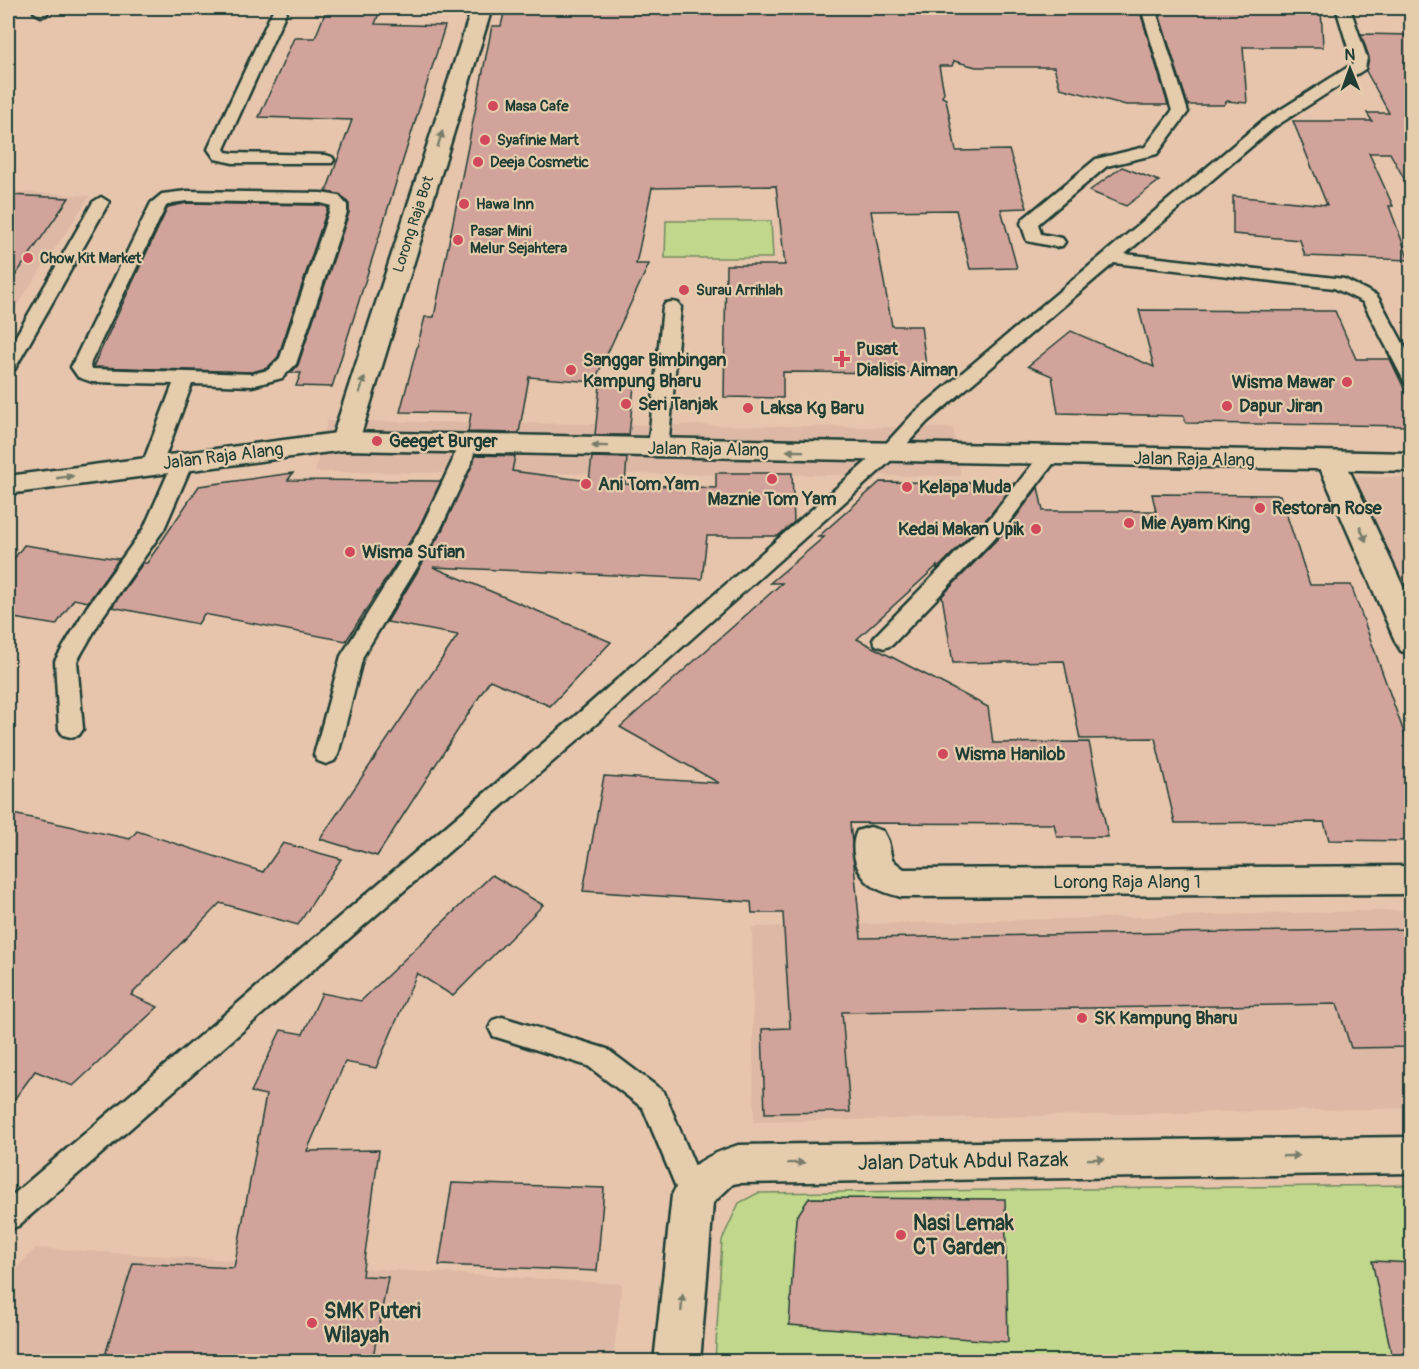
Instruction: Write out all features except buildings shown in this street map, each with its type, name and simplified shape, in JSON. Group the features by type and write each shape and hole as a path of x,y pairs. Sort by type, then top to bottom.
{"street":[{"name":"Lorong Raja Bot","path":"345,441 482,8"},
{"name":"Jalan Raja Alang","path":"8,485 345,441 1412,462"},
{"path":"1331,461 1412,644"},
{"name":"Lorong Raja Alang 1","path":"870,840 874,866 883,876 901,883 1412,880"},
{"name":"Jalan Datuk Abdul Razak","path":"693,1195 719,1170 738,1164 1412,1155"},
{"path":"677,1362 693,1195"}],"lane":[{"path":"281,8 216,149 221,156 233,159 326,160"},
{"path":"1056,242 1033,237 1029,223 1102,162 1151,151 1179,112 1148,8"},
{"path":"8,1217 588,718 888,453 920,418 1267,125 1360,66 1360,58 1343,8"},
{"path":"187,196 321,198 336,202 339,212 285,366 275,374 252,380 184,378 92,376 80,367 159,203 168,198 187,196"},
{"path":"8,365 101,202"},
{"path":"1110,257 1338,283 1371,299 1412,379"},
{"path":"658,448 672,308"},
{"path":"152,465 184,378"},
{"path":"326,755 352,656 430,530 462,462 466,443"},
{"path":"884,640 999,521 1049,456"},
{"path":"71,729 66,660 95,612 154,529 183,462"},
{"path":"502,1028 597,1057 654,1100 693,1195"}],"shaded area":[{"name":"Chow Kit Market","path":"8,191 90,196 8,319"},
{"path":"327,421 953,428 961,476 315,472"},
{"path":"1349,477 1411,477 1411,617"},
{"name":"SK Kampung Bharu","path":"1411,910 1411,1108 754,1122 752,927"},
{"name":"SMK Puteri Wilayah","path":"36,1248 622,1284 613,1361 8,1362 8,1276"}],"green space":[{"path":"666,221 771,221 773,258 665,258"},
{"path":"1411,1185 1411,1361 715,1362 722,1240 739,1203 758,1193"}],"place":[{"name":"Masa Cafe","path":"493,106"},
{"name":"Syafinie Mart","path":"485,140"},
{"name":"Deeja Cosmetic","path":"478,162"},
{"name":"Hawa Inn","path":"464,204"},
{"name":"Pasar Mini Melur Sejahtera","path":"458,240"},
{"name":"Chow Kit Market","path":"28,258"},
{"name":"Surau Arrihlah","path":"684,290"},
{"name":"Pusat Dialisis Aiman","path":"842,359"},
{"name":"Sanggar Bimbingan Kampung Bharu","path":"571,370"},
{"name":"Wisma Mawar","path":"1347,382"},
{"name":"Seri Tanjak","path":"626,404"},
{"name":"Dapur Jiran","path":"1227,406"},
{"name":"Laksa Kg Baru","path":"748,408"},
{"name":"Geeget Burger","path":"377,441"},
{"name":"Maznie Tom Yam","path":"772,479"},
{"name":"Ani Tom Yam","path":"586,484"},
{"name":"Kelapa Muda","path":"907,487"},
{"name":"Restoran Rose","path":"1260,508"},
{"name":"Mie Ayam King","path":"1129,523"},
{"name":"Kedai Makan Upik","path":"1036,529"},
{"name":"Wisma Sufian","path":"350,552"},
{"name":"Wisma Hanilob","path":"943,754"},
{"name":"SK Kampung Bharu","path":"1082,1018"},
{"name":"Nasi Lemak CT Garden","path":"901,1235"},
{"name":"SMK Puteri Wilayah","path":"312,1323"}]}
